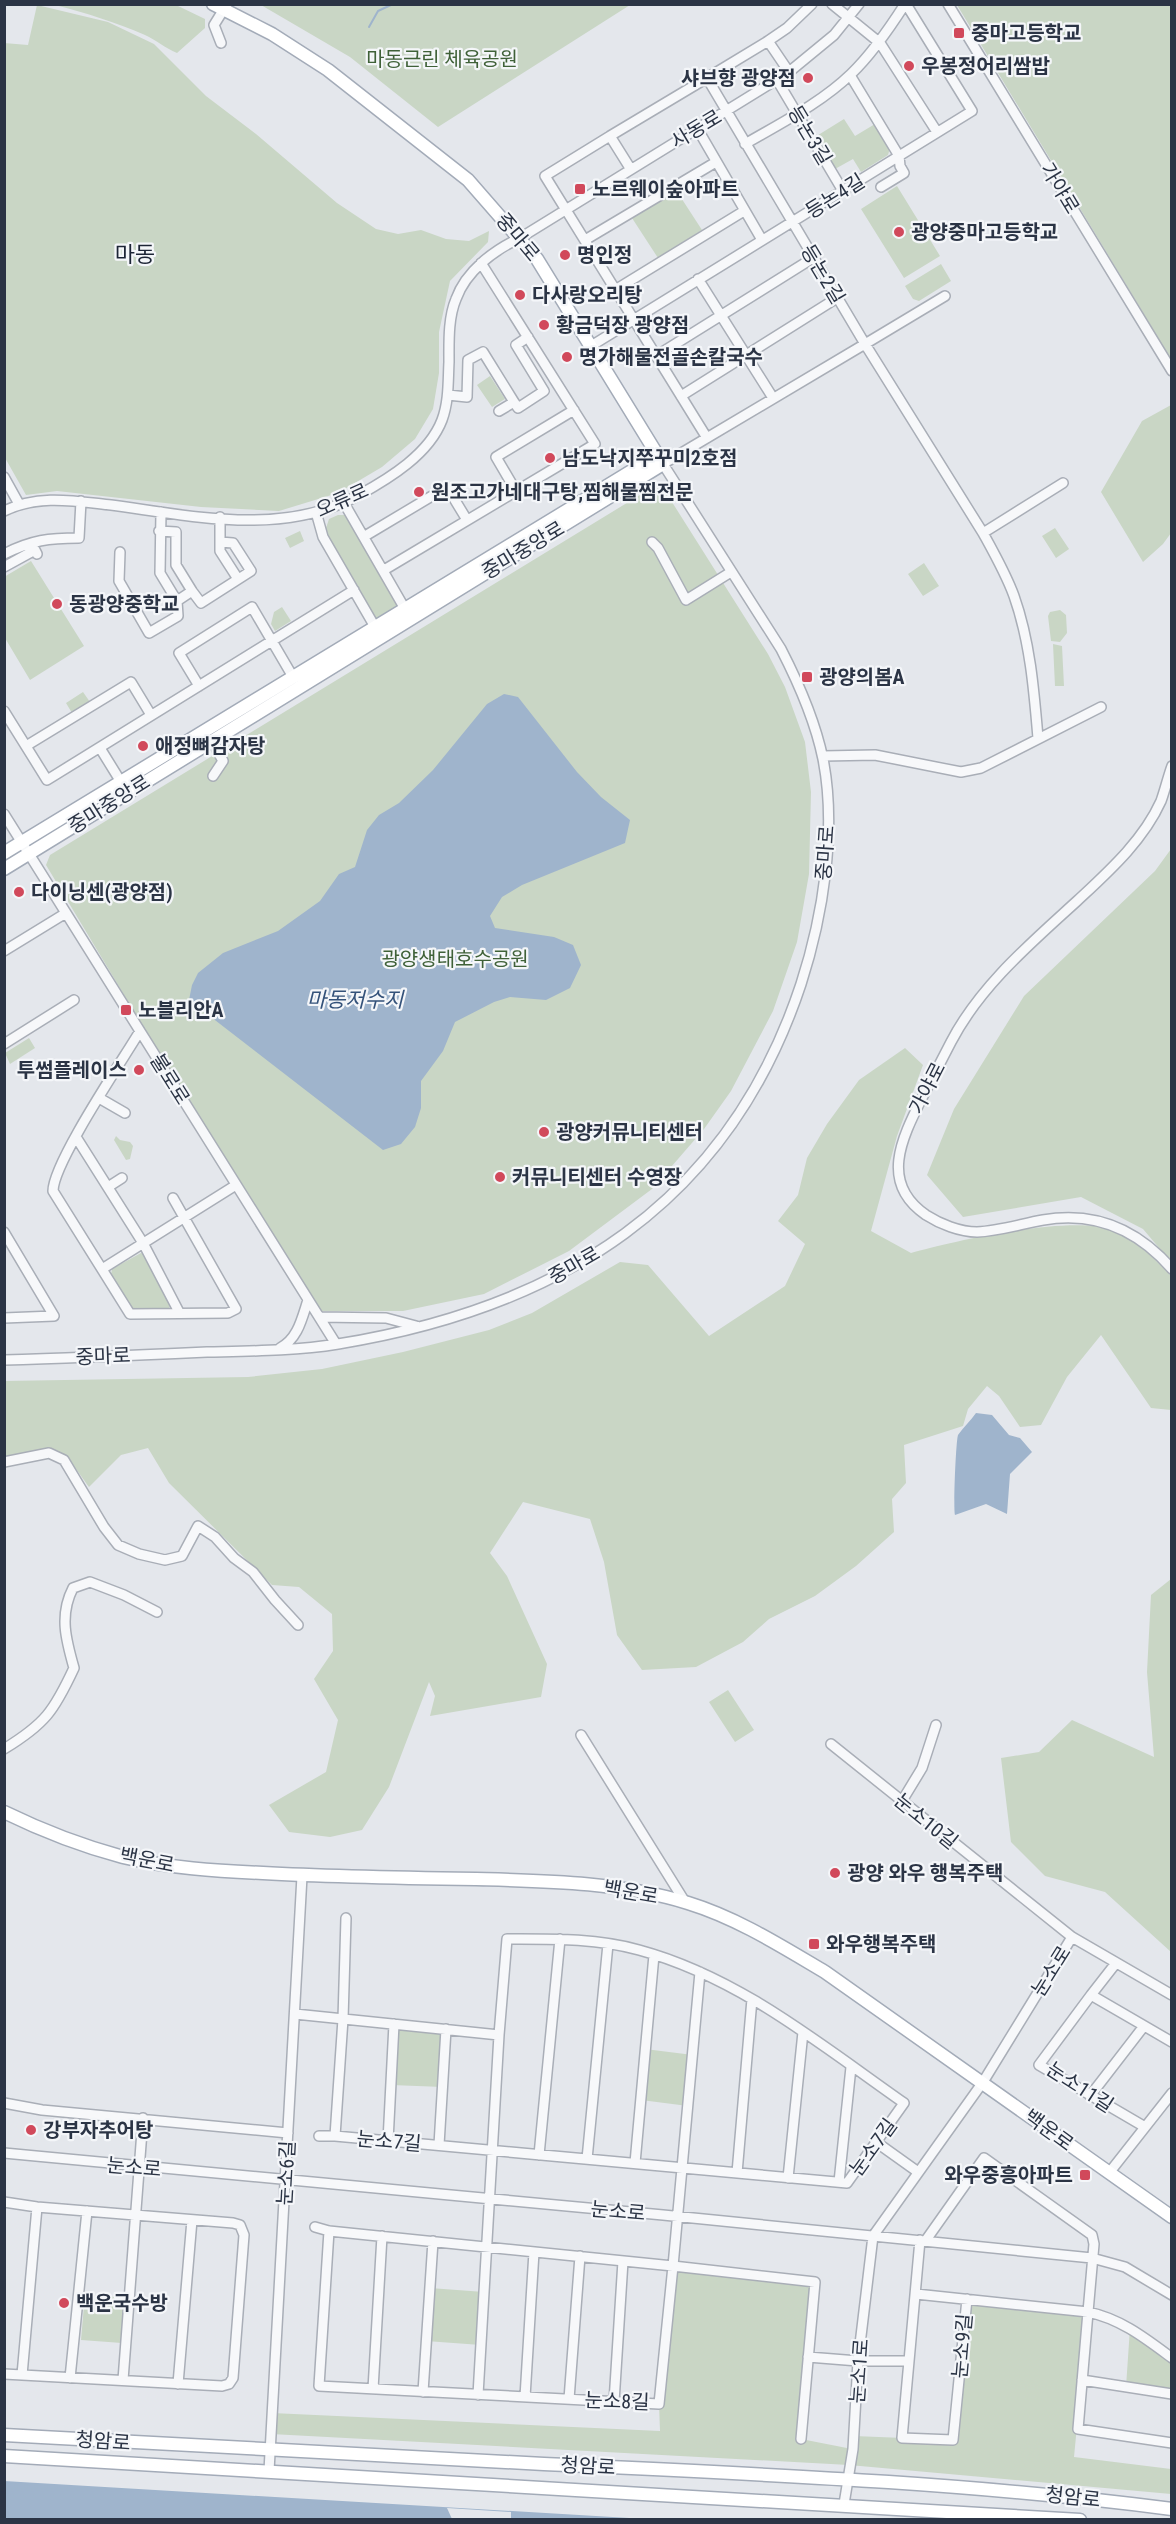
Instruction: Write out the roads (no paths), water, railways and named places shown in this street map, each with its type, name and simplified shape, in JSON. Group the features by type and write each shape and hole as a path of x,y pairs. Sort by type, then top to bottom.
{"main road":[{"name":"중마로","path":"221,6 272,34 328,70 405,128 468,180 520,238 555,286 660,460"},
{"name":"중마중앙로","path":"4,853 405,609 660,460"},
{"name":"중마중앙로","path":"4,869 660,460"},
{"name":"백운로","path":"4,1812 58,1837 125,1857 204,1870 303,1875 565,1881 685,1902 722,1916 774,1941 825,1972 1172,2217"},
{"name":"청암로","path":"4,2435 270,2451 715,2472 1063,2495 1172,2509"},
{"name":"청암로","path":"4,2456 844,2504 1080,2520"}],"street":[{"path":"707,438 545,176 768,41 787,28 812,4"},
{"path":"832,4 880,43 938,132"},
{"name":"사동로","path":"520,238 630,168 789,72 834,35 859,4"},
{"path":"745,144 796,113 850,75 880,43 906,4"},
{"name":"등논4길","path":"591,346 972,111 906,4"},
{"name":"가야로","path":"948,4 1172,371"},
{"path":"221,6 214,25 221,43"},
{"path":"768,41 789,72"},
{"path":"850,75 899,156 900,166 904,173 881,187"},
{"name":"등논2길","path":"706,78 865,344"},
{"name":"등논3길","path":"777,80 843,191"},
{"path":"697,128 762,240"},
{"path":"610,136 630,168"},
{"path":"585,240 716,162"},
{"path":"615,290 744,211"},
{"name":"오류로","path":"4,512 19,504 42,499 81,501 161,512 262,521 296,518 344,503 390,475 425,447 441,421 448,395 449,334 456,298 482,264 498,249 520,238"},
{"path":"656,356 813,258"},
{"path":"384,570 595,444 482,264"},
{"path":"698,279 773,398"},
{"name":"중마중앙로","path":"660,460 707,438 945,296"},
{"path":"681,396 837,298"},
{"path":"448,395 467,396 468,360 483,352 518,408 544,391 516,345 528,337"},
{"path":"865,344 983,533 1005,573 1022,620 1029,657 1038,738"},
{"path":"499,411 514,402"},
{"path":"516,491 496,458 574,410"},
{"name":"중마로","path":"4,1360 276,1350 336,1344 419,1327 520,1293 563,1274 595,1255 661,1205 699,1168 739,1114 759,1080 792,1010 814,945 825,872 828,814 823,756 808,705 781,649 660,460"},
{"path":"4,477 19,504"},
{"path":"983,533 1063,483"},
{"path":"365,536 447,487 467,520"},
{"path":"4,554 28,542 51,538 79,538 81,501"},
{"path":"344,503 405,609"},
{"path":"120,552 119,580 149,633 178,616 177,601 160,573 161,512"},
{"path":"316,512 323,537 375,627"},
{"path":"220,517 219,550 238,579"},
{"path":"159,531 176,532 176,565 201,603 251,571 233,543 220,543"},
{"path":"651,542 658,548 686,600 731,572"},
{"path":"4,567 35,550 37,554"},
{"path":"4,711 47,780 354,590"},
{"path":"177,601 192,591"},
{"path":"199,686 179,653 252,607 293,678"},
{"path":"26,746 131,682 151,715"},
{"path":"823,756 875,755 961,772 981,768 1101,707"},
{"path":"212,741 223,761 213,776"},
{"path":"100,748 122,782"},
{"name":"가야로","path":"1172,766 1161,801 1137,839 1106,875 1044,932 974,1004 960,1025 907,1130 898,1167 903,1191 918,1209 960,1230 978,1232 1046,1220 1085,1218 1124,1229 1141,1239 1172,1269"},
{"name":"불로로","path":"4,814 336,1344"},
{"path":"4,951 66,913"},
{"path":"4,1044 74,1000"},
{"path":"140,1031 76,1137 53,1181 53,1191 130,1314 228,1313 236,1309 172,1198"},
{"path":"99,1098 125,1113"},
{"path":"76,1137 143,1243 179,1312"},
{"path":"108,1187 122,1178"},
{"path":"102,1269 236,1185"},
{"path":"4,1232 54,1316 4,1318"},
{"path":"308,1300 320,1317 386,1318 419,1327"},
{"path":"276,1350 289,1343 297,1331 308,1300"},
{"path":"4,1462 49,1453 64,1460 104,1527 118,1545 139,1554 165,1560 182,1556 198,1526 215,1537 234,1558 253,1572 298,1624"},
{"path":"4,1749 28,1734 46,1718 62,1694 74,1668 65,1637 64,1620 68,1597 73,1588 90,1582 124,1595 157,1612"},
{"path":"902,1801 922,1768 936,1725"},
{"path":"580,1735 685,1902"},
{"name":"눈소10길","path":"831,1744 1072,1937 1172,1995"},
{"name":"눈소6길","path":"269,2470 303,1875"},
{"name":"눈소7길","path":"346,1918 343,2019 335,2136 846,2183 904,2103 803,2032 752,2000 700,1972 654,1954 608,1944 560,1939 507,1939 499,2035"},
{"name":"눈소로","path":"4,2153 873,2236 983,2082 1072,1937"},
{"path":"539,2155 560,1939"},
{"path":"586,2159 608,1944"},
{"path":"634,2163 654,1954"},
{"path":"1116,1963 1091,1995 1172,2042"},
{"path":"674,2266 700,1972"},
{"name":"눈소11길","path":"1091,1995 1040,2065 1145,2127"},
{"path":"736,2173 752,2000"},
{"path":"295,2014 499,2035 478,2395"},
{"path":"388,2141 394,2024"},
{"path":"1090,2096 1144,2026"},
{"path":"439,2145 446,2030"},
{"path":"788,2178 803,2032"},
{"path":"839,2182 851,2067"},
{"path":"1109,2173 1172,2093"},
{"path":"4,2103 42,2110 288,2133"},
{"path":"123,2380 143,2118"},
{"path":"319,2136 335,2136"},
{"path":"876,2142 918,2172"},
{"path":"923,2240 984,2158 1089,2231 1094,2239 1093,2258 1078,2429 1172,2443"},
{"path":"4,2202 38,2207 233,2223 240,2225 243,2230 233,2378 229,2384 222,2386 4,2374"},
{"path":"22,2375 38,2207"},
{"path":"70,2378 87,2211"},
{"path":"178,2384 192,2220"},
{"path":"315,2227 329,2231 815,2282 801,2439"},
{"name":"눈소8길","path":"329,2231 319,2386 659,2404 674,2266"},
{"path":"373,2389 382,2236"},
{"path":"873,2236 1093,2258 1125,2267 1172,2295"},
{"name":"눈소1로","path":"844,2504 853,2449 858,2361 873,2236"},
{"name":"눈소9길","path":"923,2240 902,2438 953,2440 967,2300 1109,2316 1172,2358"},
{"path":"423,2392 433,2241"},
{"path":"525,2397 534,2252"},
{"path":"569,2399 580,2256"},
{"path":"614,2402 623,2261"},
{"path":"916,2294 967,2300"},
{"path":"808,2357 858,2361 909,2361"},
{"path":"1082,2380 1172,2394"}],"water":[{"name":"마동저수지","path":"504,694 518,697 577,772 601,797 630,820 625,843 522,885 502,897 490,916 495,928 554,937 573,945 581,965 570,988 546,1000 510,997 494,1002 455,1022 443,1051 421,1081 421,1108 415,1127 401,1144 383,1150 189,1000 192,985 198,973 223,953 278,931 320,901 339,874 355,867 367,830 379,815 399,803 433,770 487,704"},
{"path":"976,1413 992,1415 1009,1435 1020,1438 1032,1452 1010,1474 1007,1514 986,1504 955,1515 958,1435"},
{"path":"4,2481 646,2519 5,2519"}],"waterway":[{"path":"369,27 378,11 393,4"}],"place":[{"name":"중마고등학교","path":"959,33"},
{"name":"우봉정어리쌈밥","path":"909,66"},
{"name":"샤브향 광양점","path":"808,78"},
{"name":"노르웨이숲아파트","path":"580,189"},
{"name":"광양중마고등학교","path":"899,232"},
{"name":"명인정","path":"565,255"},
{"name":"다사랑오리탕","path":"520,295"},
{"name":"황금덕장 광양점","path":"544,325"},
{"name":"명가해물전골손칼국수","path":"567,357"},
{"name":"남도낙지쭈꾸미2호점","path":"550,458"},
{"name":"원조고가네대구탕,찜해물찜전문","path":"419,492"},
{"name":"동광양중학교","path":"57,604"},
{"name":"광양의봄A","path":"807,677"},
{"name":"애정뼈감자탕","path":"143,746"},
{"name":"다이닝센(광양점)","path":"19,892"},
{"name":"노블리안A","path":"126,1010"},
{"name":"투썸플레이스","path":"139,1070"},
{"name":"광양커뮤니티센터","path":"544,1132"},
{"name":"커뮤니티센터 수영장","path":"500,1177"},
{"name":"광양 와우 행복주택","path":"835,1873"},
{"name":"와우행복주택","path":"814,1944"},
{"name":"강부자추어탕","path":"31,2130"},
{"name":"와우중흥아파트","path":"1085,2175"},
{"name":"백운국수방","path":"64,2303"}],"district":[{"name":"마동","path":"135,254"}],"park label":[{"name":"마동근린 체육공원","path":"442,59"},
{"name":"광양생태호수공원","path":"455,959"}]}
